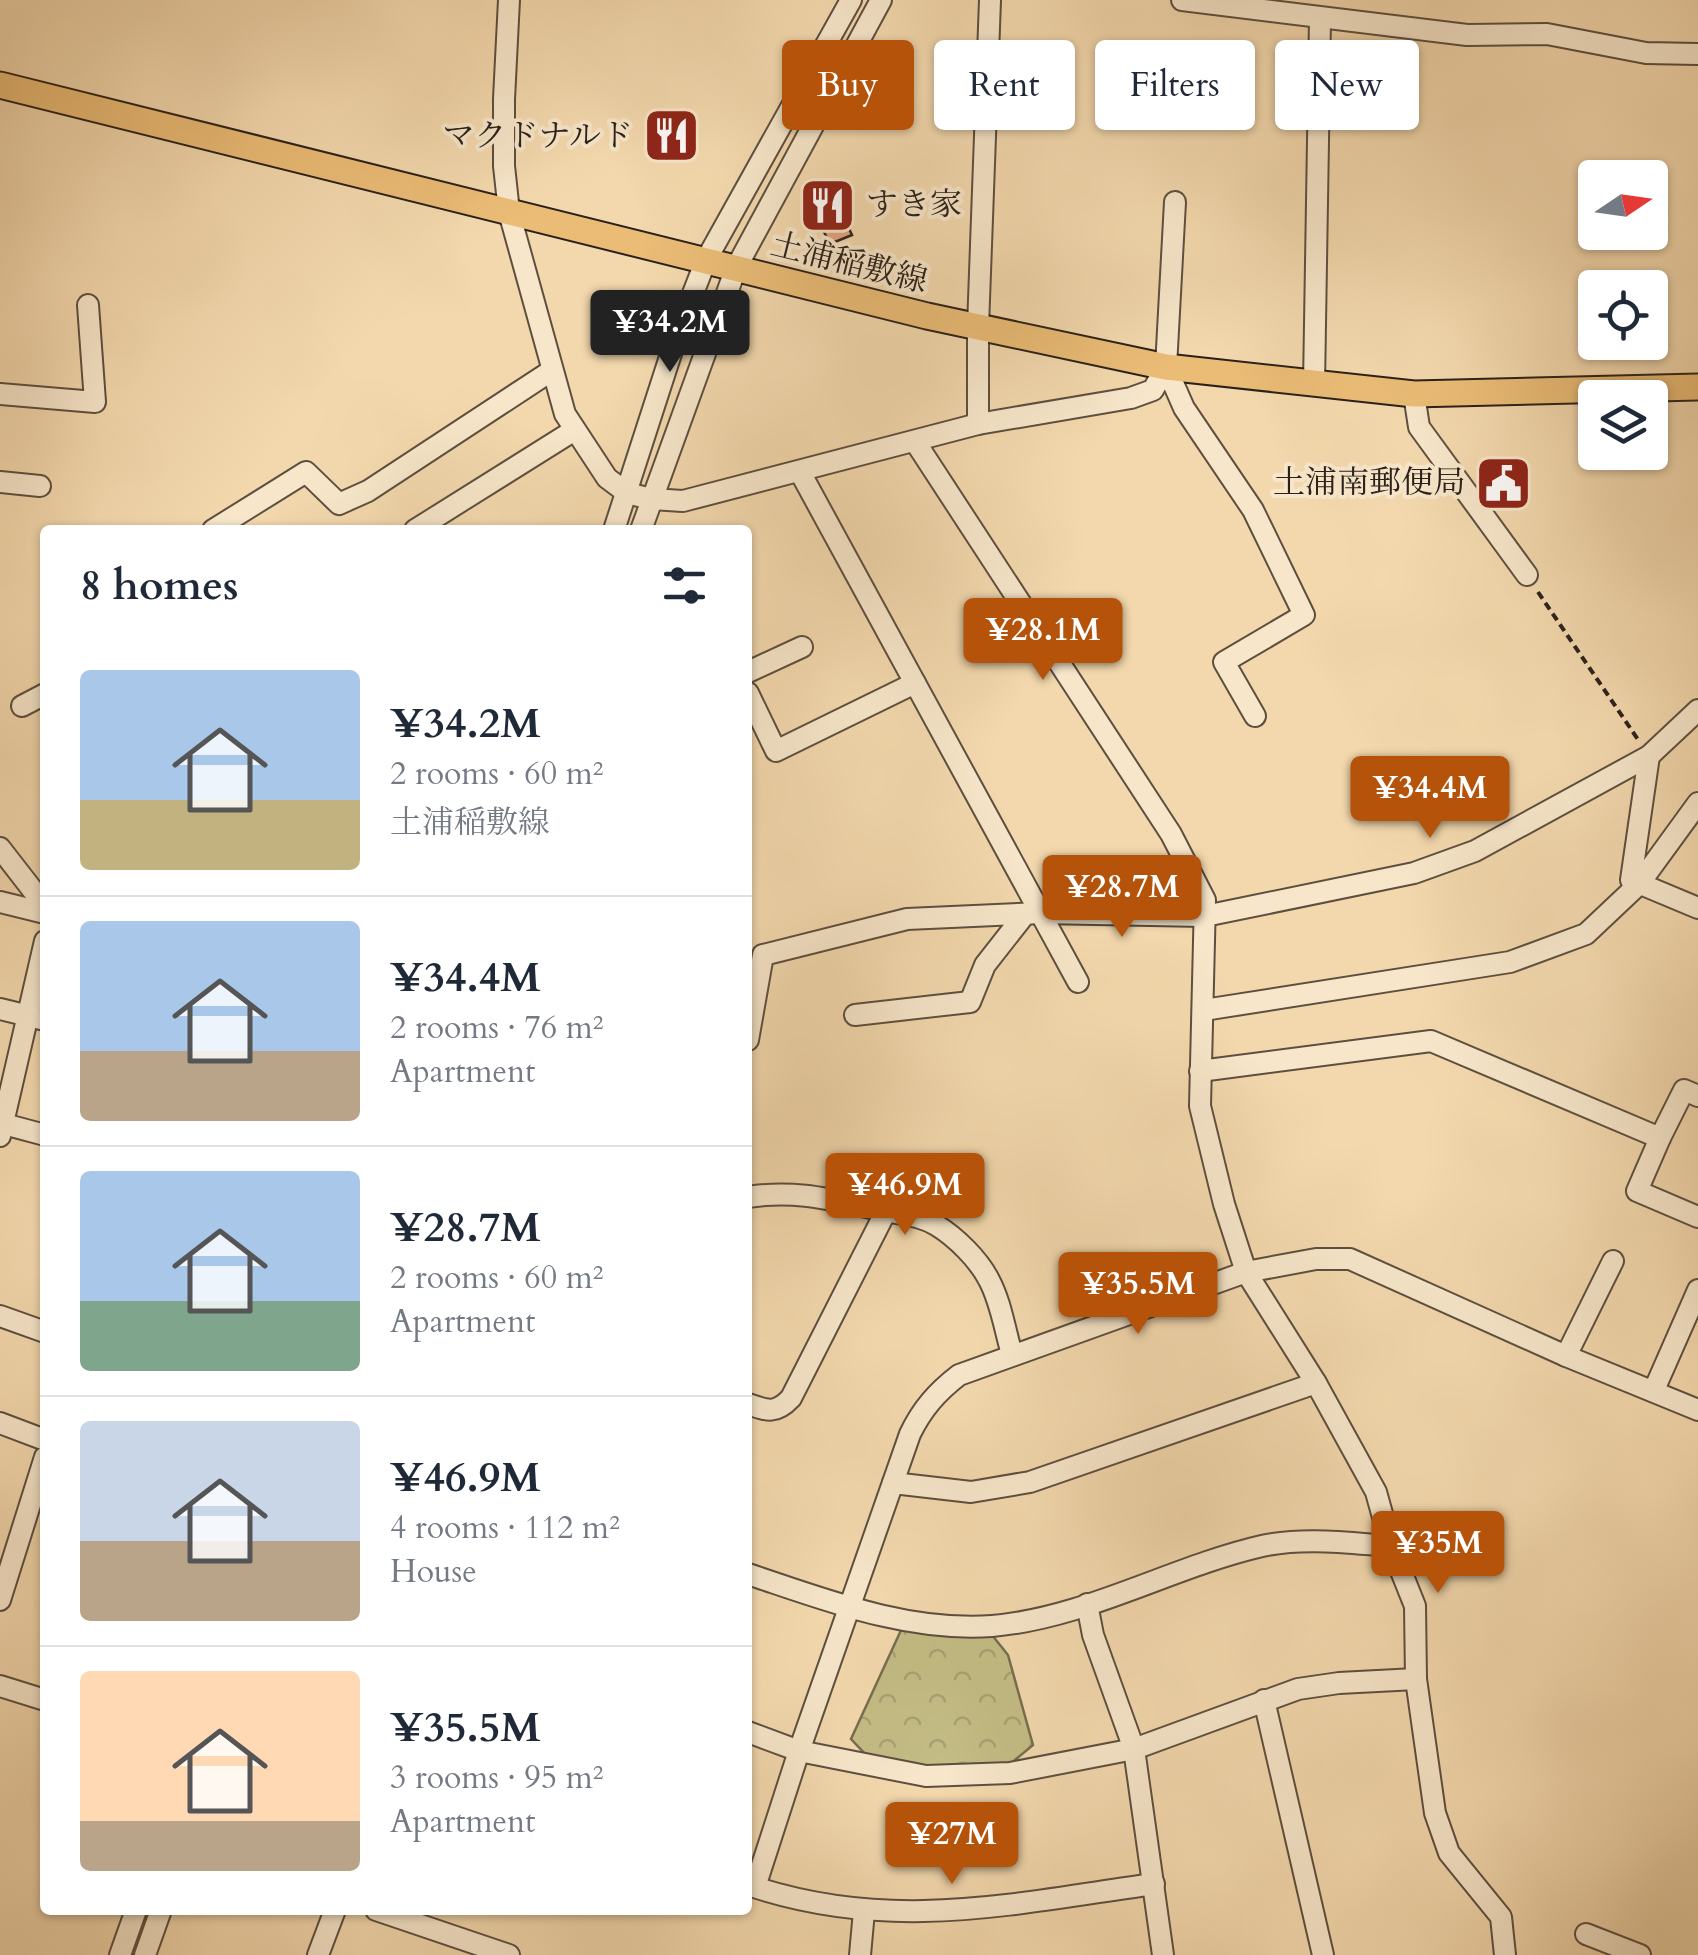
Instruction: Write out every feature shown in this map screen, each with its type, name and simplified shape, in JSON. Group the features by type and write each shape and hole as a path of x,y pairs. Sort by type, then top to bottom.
{"main road":[{"name":"土浦稲敷線","path":"0,85 978,328 1166,367 1414,394 1698,387"}],"street":[{"path":"509,0 504,166 509,212 551,370 573,430 607,478 627,493 683,501 978,424 1130,398 1153,390 1166,367 1175,202"},
{"path":"616,525 678,332 706,260 851,0"},
{"path":"643,525 736,268 881,0"},
{"path":"978,424 990,0"},
{"path":"1187,0 1467,35 1547,34 1646,53 1698,54"},
{"path":"1314,385 1320,19"},
{"path":"0,394 95,402 88,305"},
{"path":"1166,367 1184,408 1252,510 1304,615 1224,662 1255,716"},
{"path":"221,525 306,472 338,504 368,491 551,370"},
{"path":"1414,394 1419,427 1527,576"},
{"path":"422,525 573,430"},
{"path":"916,442 1171,834 1206,900 1200,1106 1224,1204 1246,1272 1316,1383 1376,1492 1391,1546 1415,1606 1416,1680 1435,1812 1449,1853 1502,1917 1505,1955"},
{"path":"800,472 915,683 1033,914 1078,982"},
{"path":"0,482 40,486"},
{"path":"752,670 802,647"},
{"path":"752,701 776,751 915,683"},
{"path":"22,706 40,697"},
{"path":"752,1017 763,954 907,919 1033,914 1205,916 1414,874 1475,851 1650,756 1698,710"},
{"path":"1650,756 1631,880 1698,908"},
{"path":"1204,1010 1510,962 1586,934 1638,884 1698,803"},
{"path":"0,848 40,903"},
{"path":"0,902 40,909"},
{"path":"855,1014 970,1002 985,966 1033,914"},
{"path":"40,989 37,1018 1,1127 40,1134"},
{"path":"0,1009 37,1018"},
{"path":"1200,1071 1431,1041 1660,1138"},
{"path":"1698,1096 1684,1090 1637,1191 1698,1217"},
{"path":"752,1196 780,1192 844,1200 914,1214 937,1225 958,1241 990,1280 1012,1354"},
{"path":"752,1405 779,1411 791,1398 886,1211"},
{"path":"752,1883 920,1412 959,1376 1246,1272 1316,1259 1350,1259 1566,1356 1698,1410"},
{"path":"1566,1356 1613,1261"},
{"path":"1654,1390 1698,1290"},
{"path":"0,1316 40,1330"},
{"path":"893,1483 972,1492 1030,1482 1316,1383"},
{"path":"0,1423 40,1438"},
{"path":"0,1600 6,1560 40,1470"},
{"path":"752,1575 851,1608 949,1626 992,1626 1087,1604 1263,1546 1324,1540 1391,1546"},
{"path":"1087,1604 1093,1635 1134,1749 1163,1955"},
{"path":"752,1733 798,1750 926,1776 1010,1774 1134,1749 1298,1689 1416,1680"},
{"path":"0,1686 40,1698"},
{"path":"1264,1700 1323,1955"},
{"path":"752,1886 813,1903 864,1911 942,1913 1154,1884"},
{"path":"860,1955 864,1911"},
{"path":"120,1955 134,1915"},
{"path":"145,1955 159,1915"},
{"path":"318,1955 333,1915"},
{"path":"391,1915 509,1955"},
{"path":"1586,1934 1640,1955"}],"path":[{"path":"1527,576 1650,756"}],"green space":[{"path":"902,1628 992,1635 1008,1655 1033,1745 1009,1765 926,1767 869,1758 851,1739"}],"building":[{"path":"832,193 852,235 830,244 806,204"}],"place":[{"name":"マクドナルド","path":"672,136"},
{"name":"すき家","path":"827,205"},
{"name":"土浦南郵便局","path":"1504,483"}]}
